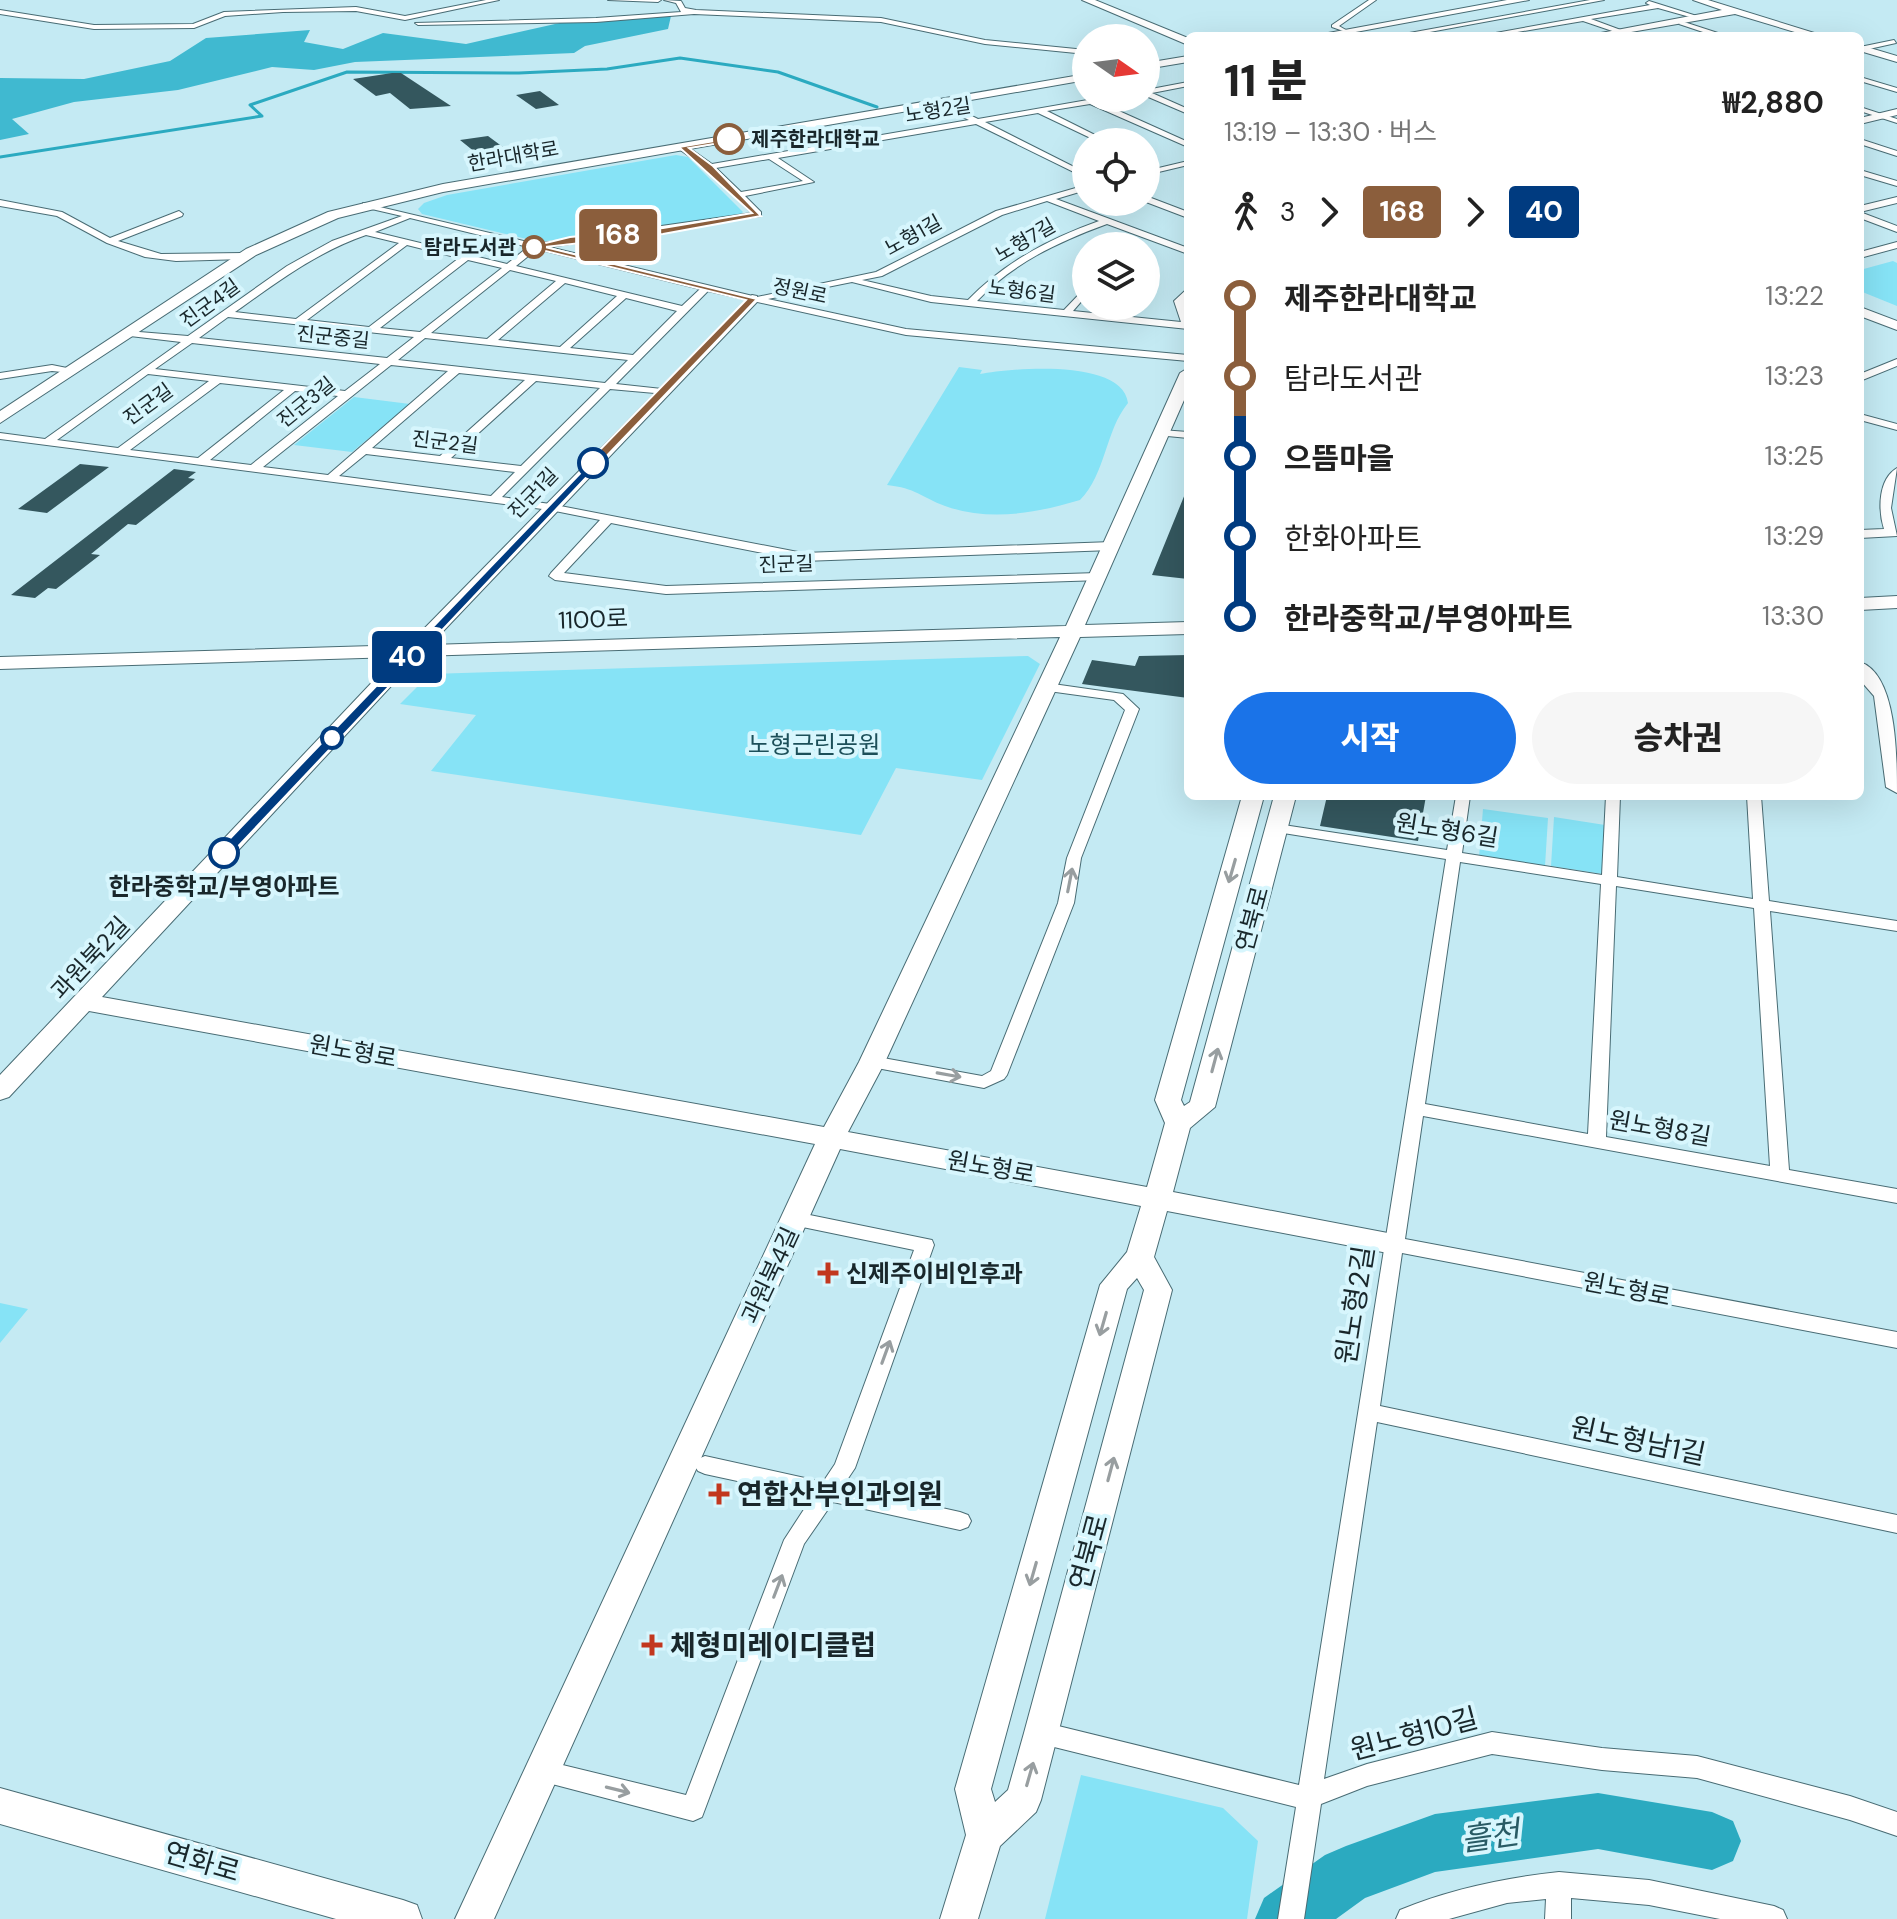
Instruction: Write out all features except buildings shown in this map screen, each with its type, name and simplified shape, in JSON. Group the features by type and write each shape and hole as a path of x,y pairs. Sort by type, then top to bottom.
{"main road":[{"path":"1087,0 1184,37"},
{"path":"1107,0 1184,37"},
{"path":"1339,32 1524,0"},
{"path":"1698,0 1806,32"},
{"path":"1613,32 1735,11"},
{"path":"1864,50 1897,59"},
{"path":"1160,63 1184,60"},
{"name":"한라대학로","path":"0,418 244,256 309,223 366,205 1072,80"},
{"path":"1864,120 1897,112"},
{"name":"진군1길","path":"414,650 752,299"},
{"path":"1864,313 1897,326"},
{"path":"1071,632 1184,382"},
{"path":"1864,604 1897,602"},
{"name":"1100로","path":"0,663 1184,628"},
{"name":"과원북4길","path":"474,1919 831,1139 872,1062 1071,632"},
{"name":"과원북2길","path":"0,1091 414,650"},
{"path":"1864,671 1891,695 1897,787"},
{"path":"1864,696 1891,695"},
{"name":"연북로","path":"1140,1257 1158,1290 1042,1733 1023,1800 985,1835 973,1789 1114,1285 1140,1257 1157,1198 1178,1123 1168,1100 1252,800"},
{"name":"연북로","path":"1178,1123 1202,1107 1284,800"},
{"name":"원노형로","path":"83,1002 1393,1244"},
{"name":"연화로","path":"0,1806 403,1919"},
{"path":"959,1919 985,1835"}],"street":[{"path":"0,12 114,28 194,26 224,14 283,10 356,9 401,17 496,0"},
{"path":"611,0 658,0"},
{"path":"667,0 679,2 682,10 696,12 881,20 985,42 1072,51"},
{"path":"1344,31 1334,26 1373,0"},
{"path":"1524,0 1622,32"},
{"path":"1419,32 1601,0"},
{"path":"1638,0 1697,17"},
{"path":"1505,32 1657,6"},
{"path":"401,17 403,22 430,24 596,20 696,12"},
{"path":"1420,18 1461,32"},
{"path":"1675,21 1709,32"},
{"path":"1864,48 1894,42"},
{"path":"1864,80 1897,90"},
{"path":"1160,90 1184,85"},
{"path":"1160,99 1184,110"},
{"path":"941,103 1072,169"},
{"name":"노형2길","path":"710,167 1072,105"},
{"path":"1864,110 1897,121"},
{"path":"1040,111 1076,128"},
{"path":"1114,112 1184,143"},
{"path":"1864,142 1897,154"},
{"path":"534,247 570,239 663,231 758,214 710,167 682,147"},
{"path":"739,195 810,182 771,157"},
{"path":"1162,169 1184,164"},
{"path":"1864,173 1897,184"},
{"name":"노형1길","path":"752,299 853,281 914,258 958,231 999,213 1072,191"},
{"name":"노형7길","path":"1046,198 1184,250"},
{"path":"1864,208 1897,200"},
{"path":"0,203 59,214 141,255 160,259 244,256"},
{"path":"1160,204 1184,213"},
{"name":"정원로","path":"366,205 752,299 906,332 1184,358"},
{"path":"110,241 179,214"},
{"name":"진군4길","path":"47,442 316,252 408,217"},
{"path":"1864,217 1897,229"},
{"name":"노형7길","path":"970,303 985,286 1016,262 1070,234 1106,221"},
{"path":"363,232 685,310"},
{"path":"299,321 404,243"},
{"path":"1864,254 1897,245"},
{"name":"진군3길","path":"253,469 385,361 534,247"},
{"path":"371,330 466,257"},
{"path":"490,342 563,280"},
{"name":"노형6길","path":"853,281 931,299 1184,326"},
{"path":"494,499 706,288"},
{"path":"805,311 800,301 812,288"},
{"path":"562,350 624,295"},
{"path":"1184,295 1179,301 1184,317"},
{"path":"1066,314 1072,307"},
{"path":"226,314 635,358"},
{"name":"진군중길","path":"130,333 662,392"},
{"path":"1864,373 1897,362"},
{"path":"0,376 52,368 72,370"},
{"path":"331,478 456,370"},
{"name":"진군길","path":"145,371 219,379"},
{"path":"442,460 533,378"},
{"path":"219,379 344,394"},
{"name":"진군길","path":"120,452 219,379"},
{"path":"200,462 293,388"},
{"path":"1864,418 1897,427"},
{"path":"1161,433 1184,435"},
{"name":"진군길","path":"0,436 550,507 803,557 1112,546"},
{"name":"진군2길","path":"362,450 523,470"},
{"path":"1864,534 1894,532 1883,513 1890,481 1897,471"},
{"name":"진군길","path":"608,519 555,576 666,590 1098,577"},
{"path":"797,586 803,557"},
{"path":"872,1062 984,1082 998,1075 1066,903 1074,858 1132,709 1118,697 1046,687"},
{"name":"원노형2길","path":"1291,1919 1304,1810 1462,800"},
{"path":"1597,1141 1613,800"},
{"path":"1754,800 1780,1175"},
{"name":"원노형6길","path":"1277,828 1897,926"},
{"name":"원노형8길","path":"1414,1108 1897,1196"},
{"path":"542,1771 693,1809 795,1540 844,1468 925,1245 795,1219"},
{"name":"원노형로","path":"1393,1244 1897,1340"},
{"name":"원노형남1길","path":"1367,1412 1897,1524"},
{"path":"705,1465 960,1521"},
{"path":"1042,1733 1304,1810"},
{"name":"원노형10길","path":"1304,1810 1367,1775 1492,1743 1602,1759 1697,1767 1850,1808 1897,1824"},
{"path":"1409,1919 1518,1888 1559,1885 1674,1894 1774,1919"},
{"path":"1558,1919 1559,1885"}],"green space":[{"path":"676,155 688,157 743,212 739,216 539,242 422,214 418,209 424,203 447,195"},
{"path":"1893,261 1897,263 1897,306 1864,293 1864,269"},
{"path":"959,367 982,370 980,374 1039,369 1087,372 1107,379 1121,389 1128,403 1114,426 1095,478 1080,500 1030,512 979,514 945,506 912,491 887,485"},
{"path":"354,397 410,404 352,452 294,445"},
{"name":"노형근린공원","path":"1028,656 1040,664 982,780 896,768 861,835 431,771 476,715 400,704 430,674"},
{"path":"1483,809 1548,818 1545,866 1479,857"},
{"path":"1554,817 1605,825 1603,874 1551,866"},
{"path":"0,1303 28,1309 0,1343"},
{"path":"1081,1775 1223,1808 1258,1841 1247,1919 1045,1919"}],"shaded area":[{"path":"671,16 668,29 585,46 574,53 355,62 314,70 272,67 178,90 74,102 12,119 29,134 0,140 0,78 84,79 170,61 206,38 310,30 304,42 343,49 383,33 466,44 564,22"}],"waterway":[{"path":"0,157 262,116 250,105 347,72 519,73 607,69 680,58 778,72 877,107"},
{"name":"흘천","path":"1285,1919 1346,1876 1435,1843 1598,1821 1712,1841"}],"bus line":[{"name":"168","path":"593,463 752,299 534,247 570,239 663,231 758,214 710,167 682,147 729,139"},
{"name":"40","path":"224,853 593,463"}],"place":[{"name":"제주한라대학교","path":"729,139"},
{"name":"탐라도서관","path":"534,247"},
{"name":"한라중학교/부영아파트","path":"224,853"},
{"name":"신제주이비인후과","path":"828,1273"},
{"name":"연합산부인과의원","path":"719,1494"},
{"name":"체형미레이디클럽","path":"652,1645"}]}
